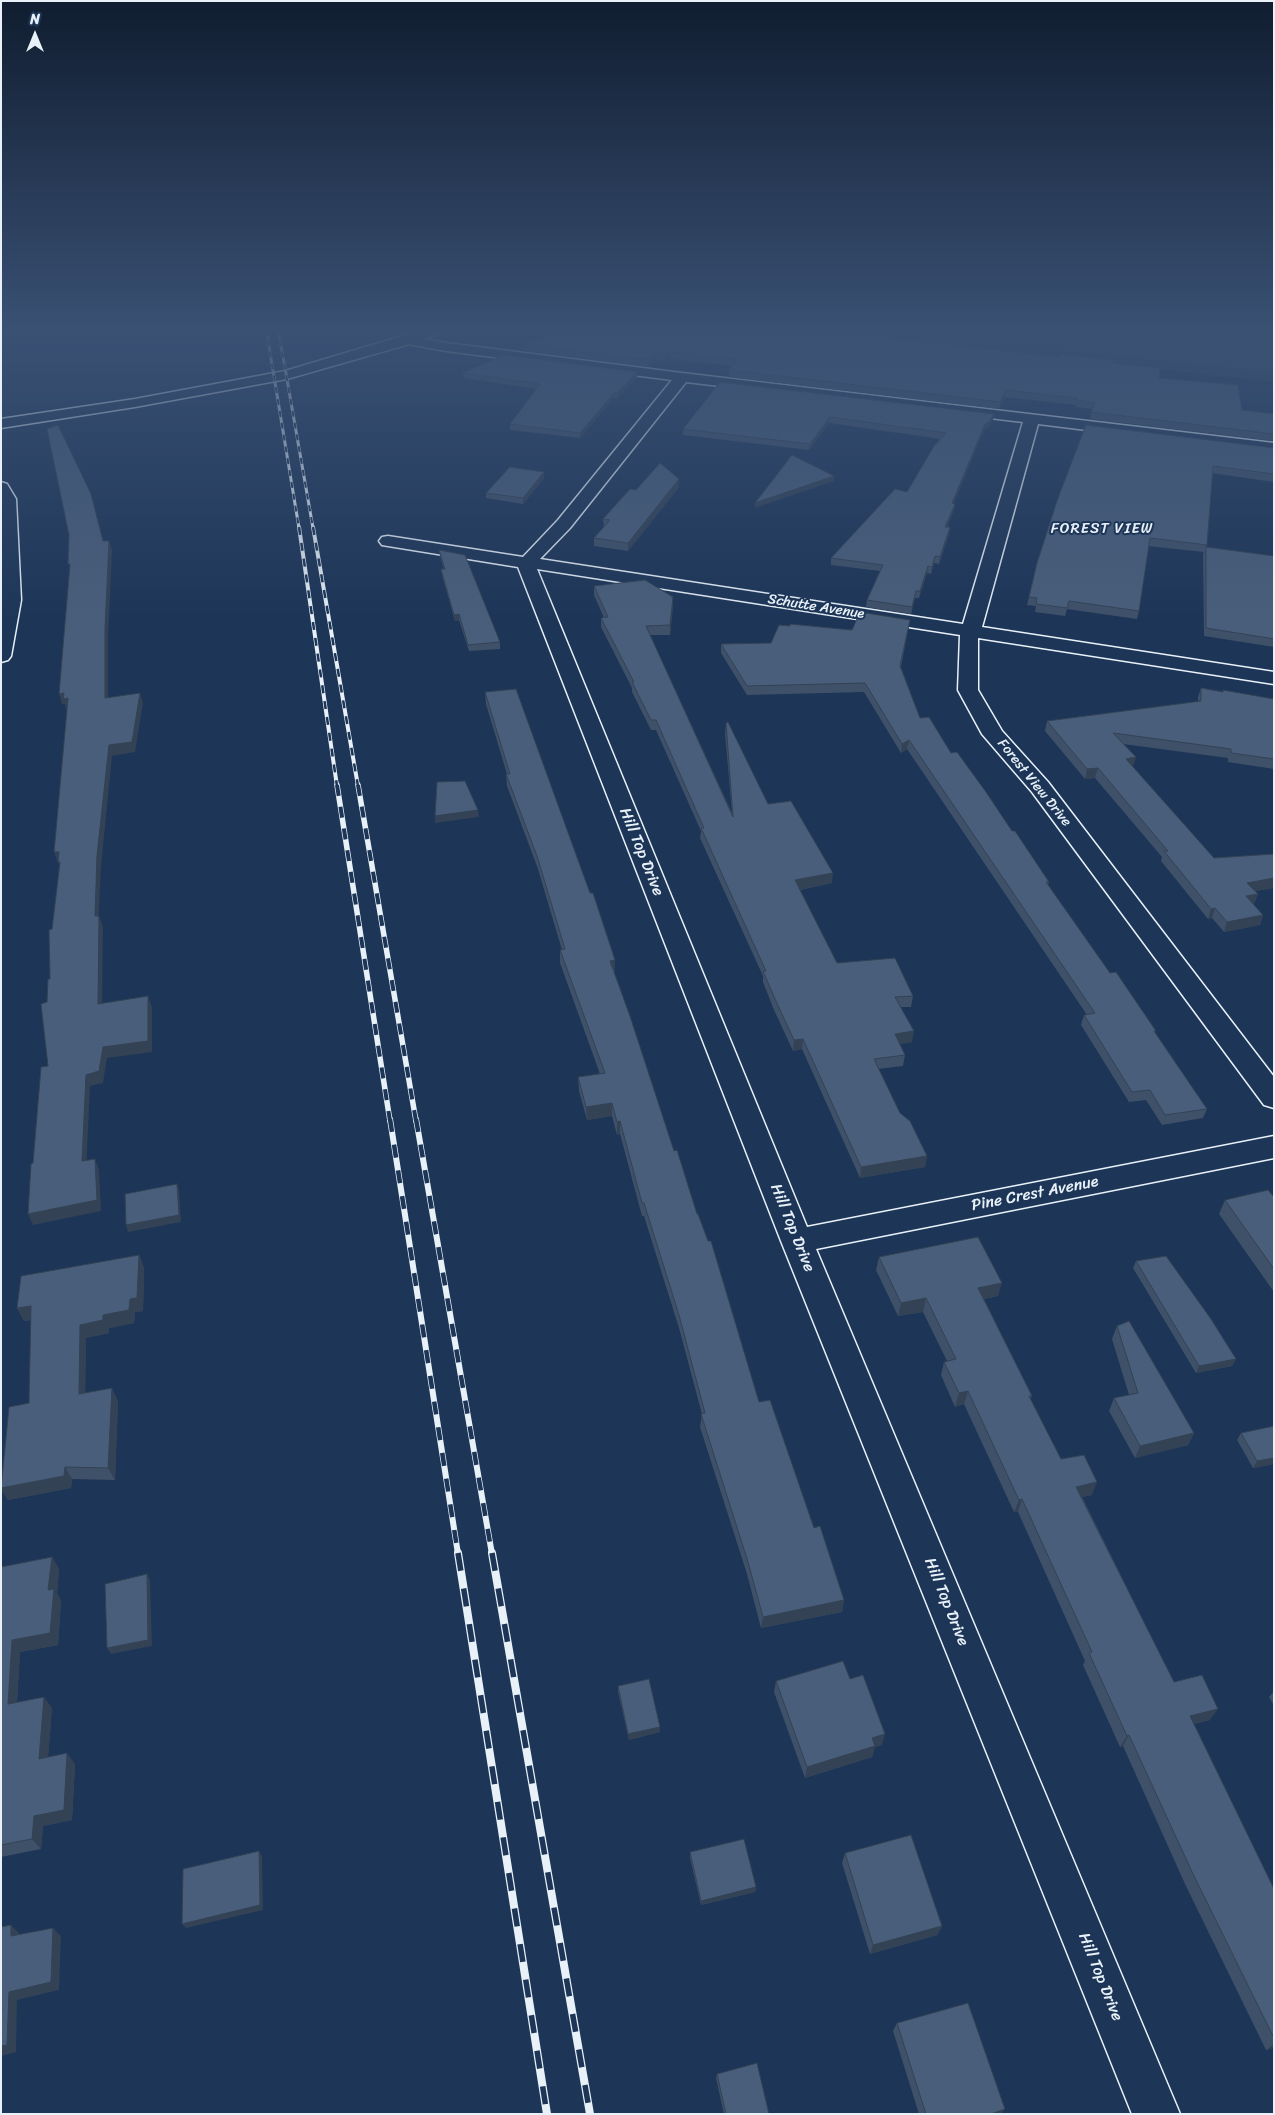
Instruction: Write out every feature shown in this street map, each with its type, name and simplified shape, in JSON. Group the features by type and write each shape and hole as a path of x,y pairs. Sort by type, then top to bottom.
{"street":[{"path":"527,563 564,524 642,427"},
{"name":"Forest View Drive","path":"1029,427 970,631 968,640 968,690 994,734 1040,787 1274,1098"},
{"path":"1102,427 1274,448"},
{"path":"1,487 8,499 12,600 1,656"},
{"name":"Schutte Avenue","path":"388,541 1274,678"},
{"name":"Hill Top Drive","path":"527,563 797,1241 1156,2114"},
{"name":"Pine Crest Avenue","path":"797,1241 1274,1147"}],"building":[{"path":"59,427 91,494 103,541 109,541 105,629 105,698 140,693 132,742 109,745 97,856 95,916 99,916 98,1004 148,996 148,1041 103,1047 99,1071 86,1075 82,1161 95,1159 97,1200 28,1214 41,1067 48,1066 41,1004 47,1002 48,979 50,979 49,930 52,929 60,862 58,862 59,852 54,852 68,698 63,699 64,693 59,694 70,564 68,564 69,535 47,429"},
{"path":"531,427 585,427 580,433"},
{"path":"685,427 823,427 810,444 683,429"},
{"path":"900,427 984,427 952,503 955,504 945,527 950,527 940,557 935,556 932,567 928,566 920,591 916,591 912,607 867,600 883,565 831,558 895,489 907,492 934,446 946,433"},
{"path":"1085,427 1100,427 1274,448 1274,474 1213,466 1207,545 1150,538 1139,611 1069,601 1067,608 1036,604 1037,598 1029,597 1037,563 1058,498"},
{"path":"1213,427 1274,427 1274,434"},
{"path":"792,455 834,476 755,503"},
{"path":"660,463 679,479 628,543 594,538 610,520 603,519 630,489 636,490"},
{"path":"510,467 544,472 523,498 486,493"},
{"path":"1206,547 1274,556 1274,639 1206,628"},
{"path":"439,550 465,555 500,642 468,645 459,614 454,615 441,569 445,569"},
{"path":"645,580 673,597 670,625 646,626 733,817 726,723 728,722 768,804 791,801 833,873 795,880 837,963 895,958 913,996 895,997 914,1031 895,1034 905,1055 874,1059 900,1113 910,1121 927,1156 861,1167 803,1039 794,1040 763,971 766,971 701,828 704,828 656,720 651,720 601,618 608,617 594,586"},
{"path":"860,612 910,620 900,666 920,718 929,717 951,753 957,752 1012,831 1015,831 1049,882 1046,882 1110,973 1116,972 1207,1109 1165,1115 1150,1090 1132,1092 1084,1015 1095,1013 909,740 902,744 865,683 747,686 721,644 771,643 779,625 790,626 790,624 852,630"},
{"path":"1201,688 1274,699 1274,759 1231,753 1231,749 1113,733 1136,757 1126,759 1214,858 1274,854 1274,878 1247,883 1258,894 1246,896 1263,915 1227,922 1215,908 1211,909 1164,851 1168,851 1098,768 1087,769 1047,721 1201,701"},
{"path":"516,689 590,893 593,893 615,960 610,961 674,1151 677,1150 697,1214 708,1241 711,1241 759,1402 770,1400 814,1528 820,1526 844,1600 763,1617 748,1562 701,1414 705,1413 679,1315 644,1203 642,1203 620,1121 617,1122 612,1103 586,1107 578,1077 605,1073 560,950 565,949 537,856 506,774 510,774 485,692"},
{"path":"465,781 478,810 435,816 437,782"},
{"path":"177,1184 179,1215 126,1225 125,1194"},
{"path":"1268,1190 1274,1197 1274,1269 1225,1200"},
{"path":"978,1237 1002,1283 978,1288 1061,1459 1084,1455 1097,1482 1076,1487 1174,1682 1202,1675 1218,1709 1190,1716 1274,1889 1274,2038 1193,1874 1129,1735 1127,1736 1089,1653 1092,1652 1022,1499 1019,1500 968,1391 959,1393 944,1362 956,1359 926,1298 901,1303 879,1257"},
{"path":"139,1255 137,1298 130,1299 129,1310 103,1315 103,1320 80,1325 79,1394 112,1388 108,1468 65,1467 64,1476 1,1488 9,1407 29,1403 31,1306 17,1308 21,1276"},
{"path":"1166,1256 1211,1319 1236,1359 1199,1366 1136,1261"},
{"path":"1129,1321 1194,1433 1140,1446 1114,1398 1138,1393 1117,1326"},
{"path":"1274,1426 1274,1458 1257,1461 1241,1433"},
{"path":"52,1557 48,1590 54,1589 50,1633 12,1640 8,1704 44,1697 39,1759 67,1753 64,1810 34,1816 32,1839 1,1845 1,1567"},
{"path":"147,1574 148,1640 107,1648 105,1584"},
{"path":"843,1661 850,1679 863,1675 885,1734 872,1738 875,1746 807,1767 776,1681"},
{"path":"649,1679 660,1727 628,1734 618,1686"},
{"path":"911,1835 942,1926 873,1945 845,1853"},
{"path":"744,1839 756,1887 701,1901 690,1852"},
{"path":"259,1851 260,1905 182,1924 183,1869"},
{"path":"11,1925 11,1936 53,1928 51,1982 9,1992 7,2045 1,2046 1,1927"},
{"path":"968,2003 1005,2109 991,2114 926,2114 897,2023"},
{"path":"757,2063 769,2114 726,2114 717,2074"}],"railway":[{"path":"282,427 299,528"},
{"path":"295,427 313,528"},
{"path":"299,527 337,786"},
{"path":"313,527 358,786"},
{"path":"337,785 390,1121"},
{"path":"358,785 416,1121"},
{"path":"390,1119 458,1554"},
{"path":"416,1119 492,1554"},
{"path":"458,1553 547,2114"},
{"path":"492,1553 590,2114"}],"district":[{"name":"FOREST VIEW","path":"1102,529"}]}
